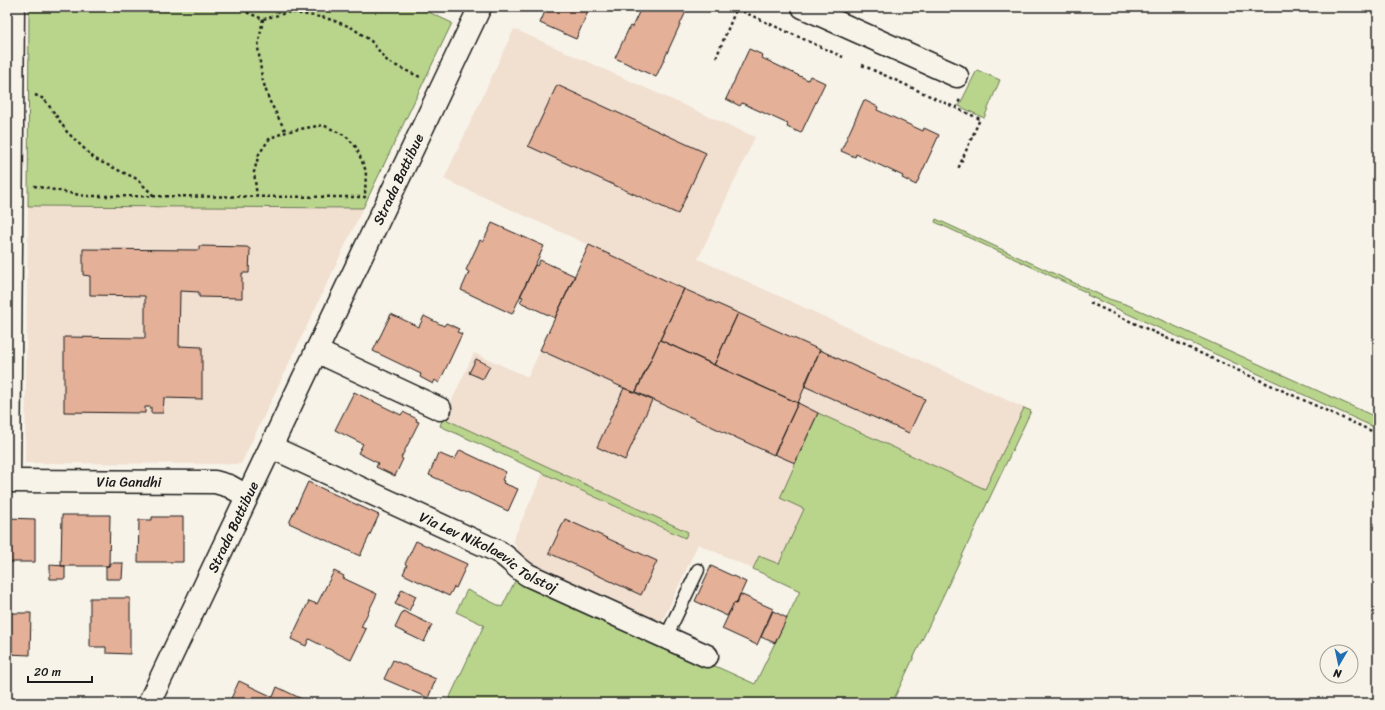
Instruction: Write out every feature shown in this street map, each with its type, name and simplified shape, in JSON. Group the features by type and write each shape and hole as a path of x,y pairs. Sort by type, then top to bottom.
{"street":[{"path":"8,481 13,7"},
{"name":"Strada Battibue","path":"149,703 480,7"},
{"path":"803,7 957,76"},
{"path":"316,351 440,408"},
{"name":"Via Lev Nikolaevic Tolstoj","path":"271,447 497,551 523,572 707,656"},
{"name":"Via Gandhi","path":"8,481 215,482 229,486 247,496"}],"lane":[{"path":"666,637 698,570"}],"path":[{"path":"244,7 246,12 264,19 290,12 326,18 351,27 371,41 388,62 442,88"},
{"path":"716,58 737,8 843,57"},
{"path":"264,19 258,47 262,78 269,100 286,132"},
{"path":"862,65 980,119 958,169"},
{"path":"12,90 28,92 44,99 67,132 95,159 137,179 154,196"},
{"path":"257,197 254,172 259,154 270,138 286,132 323,126 346,136 356,147 366,172 365,197"},
{"path":"12,186 39,186 85,196 365,197 388,201"},
{"path":"1090,303 1378,434"}],"shaded area":[{"path":"514,29 755,137 698,259 1024,408 919,627 759,556 753,569 698,544 660,626 524,564 513,540 543,473 440,426 474,353 528,377 589,245 444,179"},
{"path":"28,206 363,208 241,464 25,463"}],"green space":[{"path":"29,7 418,7 452,23 363,208 28,206"},
{"path":"977,70 1000,80 984,118 959,106"},
{"path":"936,219 1109,299 1128,305 1378,418 1378,429 1087,295 1088,293 935,222"},
{"path":"1024,408 1031,411 892,703 447,703 484,625 456,612 467,590 502,607 517,577 755,684 800,591 753,569 759,556 779,564 804,509 780,498 818,413 985,489"},
{"path":"443,418 688,532 685,538 440,426"}],"building":[{"path":"547,7 590,7 576,39 540,23"},
{"path":"640,7 688,7 656,77 615,58 630,26 632,27 641,8"},
{"path":"749,49 763,55 762,58 808,80 810,76 825,83 801,133 787,127 788,124 742,103 740,106 726,99"},
{"path":"557,85 706,153 678,214 528,146"},
{"path":"864,100 878,107 877,110 923,131 924,128 939,135 916,185 902,178 903,176 856,154 855,157 841,151"},
{"path":"492,223 544,246 512,314 461,290 469,272 466,270 480,240 483,242"},
{"path":"589,245 684,289 635,393 540,350"},
{"path":"199,246 247,247 250,249 249,273 242,273 242,298 199,297 199,292 180,291 179,346 202,347 202,399 164,398 163,413 151,413 151,407 145,407 145,413 64,412 64,337 145,338 145,296 90,295 90,276 83,275 83,249 199,250"},
{"path":"540,260 575,276 555,318 520,302 523,297 520,296 535,265 537,266"},
{"path":"684,289 738,313 714,365 660,340"},
{"path":"738,313 820,350 798,403 714,365"},
{"path":"391,314 419,327 424,316 444,326 446,323 459,329 457,332 462,334 439,383 435,380 433,384 420,377 421,374 373,351"},
{"path":"660,340 798,403 774,455 636,392"},
{"path":"820,350 925,399 909,433 804,386"},
{"path":"476,359 490,366 483,379 469,373"},
{"path":"624,388 652,400 625,460 597,447"},
{"path":"354,392 401,415 403,412 417,419 416,421 419,422 401,458 403,459 395,476 376,467 378,463 358,453 363,444 335,430"},
{"path":"798,403 818,413 795,463 774,454"},
{"path":"460,450 506,472 502,480 504,481 503,483 518,489 508,511 429,475 438,453 455,459"},
{"path":"308,482 379,515 360,556 289,523"},
{"path":"62,515 110,515 109,566 61,566"},
{"path":"152,517 183,517 183,562 138,562 139,520 152,520"},
{"path":"7,518 35,519 35,562 7,562"},
{"path":"565,519 657,561 641,595 549,553"},
{"path":"416,541 467,564 456,588 454,587 449,596 403,574 407,565 405,564"},
{"path":"109,563 123,563 122,579 106,579 106,566 109,566"},
{"path":"50,565 65,566 65,579 50,579"},
{"path":"711,566 746,582 736,604 734,603 727,616 695,601"},
{"path":"334,571 344,576 343,578 377,594 361,627 366,629 351,660 309,639 306,646 291,639 309,601 317,604"},
{"path":"402,589 416,596 409,611 395,604"},
{"path":"740,594 773,609 757,645 722,629 734,603 736,604"},
{"path":"90,598 130,598 130,654 106,653 106,647 90,647"},
{"path":"403,611 432,625 424,642 395,628"},
{"path":"773,611 787,618 775,643 761,637"},
{"path":"7,613 31,613 30,655 7,654"},
{"path":"393,660 436,679 428,698 384,679"},
{"path":"239,681 273,697 277,687 304,700 303,703 229,703"}]}
